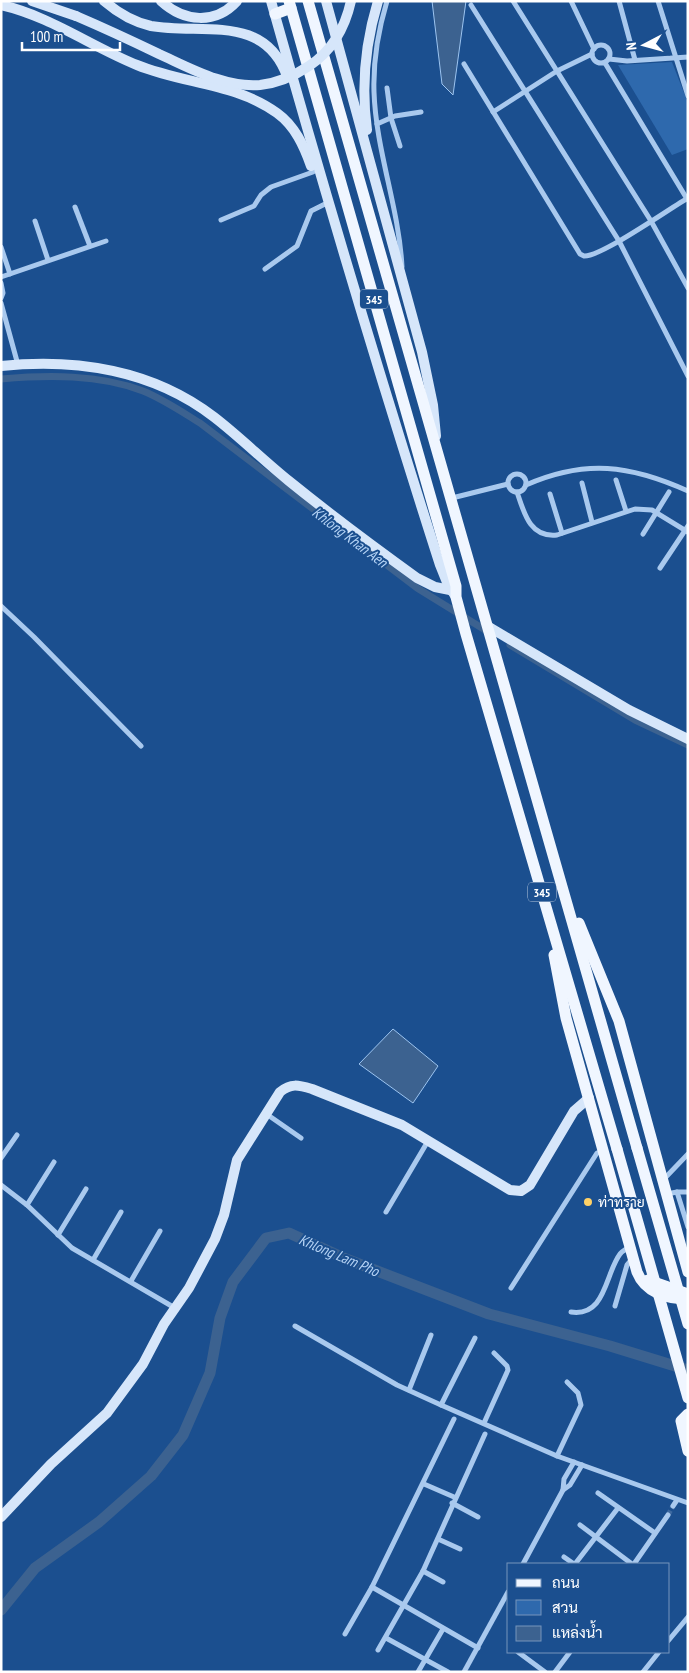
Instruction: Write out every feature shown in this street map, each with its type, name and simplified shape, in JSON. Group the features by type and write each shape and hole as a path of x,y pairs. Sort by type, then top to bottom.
{"main road":[{"path":"32,1 76,16 207,76 241,84 258,85 291,77 316,62 330,48 339,35 351,1"},
{"path":"104,1 113,9 139,23 152,26 219,29 250,35 268,46 284,68 312,146"},
{"path":"161,1 182,16 208,18 223,14 237,1"},
{"name":"345","path":"272,1 361,312 408,464 455,596"},
{"name":"345","path":"308,1 438,456 490,629 688,1324"},
{"name":"345","path":"326,1 377,183 428,381 438,456"},
{"path":"377,183 364,110 364,77 368,34 378,1"},
{"path":"275,14 290,5"},
{"name":"345","path":"290,5 455,596 540,882 688,1398"},
{"path":"1,6 65,29 149,70 242,93 278,114 293,128 303,144 361,312"},
{"path":"1,366 71,364 112,370 144,378 180,396 213,417 289,481 401,566 430,585 455,596"},
{"path":"490,629 629,710 688,740"},
{"path":"540,882 571,1036 634,1262 653,1283 688,1297"},
{"path":"566,900 587,942 623,1034 664,1180 672,1193 687,1266"},
{"path":"571,1036 576,1030 583,1032"},
{"path":"608,1043 615,1032 623,1034"},
{"path":"1,1517 51,1464 107,1414 143,1364 175,1308 189,1288 214,1239 224,1215 237,1160 265,1113 280,1092 288,1086 297,1084 402,1125 510,1190 521,1191 530,1185 574,1111 589,1098"},
{"path":"688,1414 681,1420 688,1451"}],"street":[{"path":"387,1 374,66 377,124 401,243 403,281"},
{"path":"513,1 651,221 688,288"},
{"path":"571,1 597,63 688,57"},
{"path":"619,1 635,60"},
{"path":"658,1 688,96"},
{"path":"471,5 619,240 688,376"},
{"path":"464,64 493,112 580,254 588,256 619,240 687,199 607,61 610,52 606,47 600,45 493,112"},
{"path":"388,88 391,118 400,146"},
{"path":"377,124 391,118 420,112"},
{"path":"221,220 254,206 261,195 271,187 313,172"},
{"path":"265,269 294,249 302,236 311,211 325,204"},
{"path":"75,207 90,246"},
{"path":"35,221 48,260"},
{"path":"1,277 106,240"},
{"path":"1,247 10,274"},
{"path":"1,283 3,293 1,298"},
{"path":"1,303 18,365"},
{"path":"508,484 512,490 517,492 523,490 526,485 547,476 609,467 656,477 688,491"},
{"path":"508,484 511,477 518,474 524,477 526,485"},
{"path":"616,480 626,511"},
{"path":"582,483 592,522"},
{"path":"451,499 508,484"},
{"path":"517,492 526,516 537,530 545,536 562,533 634,509 657,512 687,529 660,568"},
{"path":"643,534 669,492"},
{"path":"550,494 562,533"},
{"path":"1,606 34,636 140,746"},
{"path":"265,1113 301,1138"},
{"path":"1,1158 17,1135"},
{"path":"386,1212 428,1141"},
{"path":"511,1288 597,1153 603,1151"},
{"path":"664,1180 688,1154"},
{"path":"27,1205 54,1162"},
{"path":"1,1185 27,1205 72,1248 175,1308"},
{"path":"58,1235 86,1190"},
{"path":"688,1192 672,1193 688,1227"},
{"path":"93,1260 121,1212"},
{"path":"131,1281 160,1231"},
{"path":"571,1312 586,1311 596,1304 620,1254 630,1246"},
{"path":"615,1306 627,1265 634,1262"},
{"path":"295,1326 409,1390 441,1405 557,1456 688,1503"},
{"path":"409,1390 431,1335"},
{"path":"441,1405 475,1338"},
{"path":"484,1423 508,1370 507,1366 494,1353"},
{"path":"557,1456 581,1405 578,1393 567,1382"},
{"path":"345,1634 372,1587 424,1484 454,1419"},
{"path":"378,1650 423,1571 453,1500 485,1434"},
{"path":"563,1490 564,1479 574,1462"},
{"path":"524,1563 563,1490 570,1484 582,1465"},
{"path":"424,1484 478,1517"},
{"path":"598,1494 656,1533"},
{"path":"673,1506 677,1500"},
{"path":"575,1563 618,1508"},
{"path":"634,1563 668,1515"},
{"path":"580,1524 632,1563"},
{"path":"438,1539 460,1549"},
{"path":"564,1557 573,1563"},
{"path":"423,1571 443,1582"},
{"path":"372,1587 478,1648"},
{"path":"464,1672 507,1594"},
{"path":"669,1640 688,1617"},
{"path":"418,1672 443,1628"},
{"path":"386,1638 448,1672"},
{"path":"519,1653 545,1672"},
{"path":"555,1672 569,1653"},
{"path":"643,1672 658,1653"}],"green space":[{"path":"672,62 688,103 688,149 672,155 618,65"}],"water":[{"path":"432,1 466,1 453,95 442,84"},
{"path":"393,1029 438,1066 413,1103 359,1064"}],"waterway":[{"name":"Khlong Khan Aen","path":"1,379 73,377 109,381 126,385 158,398 200,423 417,588 490,633"},
{"name":"Khlong Khan Aen","path":"510,645 635,720 688,745"},
{"name":"Khlong Lam Pho","path":"1,1610 35,1568 99,1522 151,1476 183,1435 210,1373 220,1318 233,1282 266,1238 289,1233 346,1259 489,1314 610,1346 688,1370"}],"tunnel":[{"path":"668,1515 673,1506"}],"place":[{"name":"ท่าทราย","path":"588,1202"}]}
